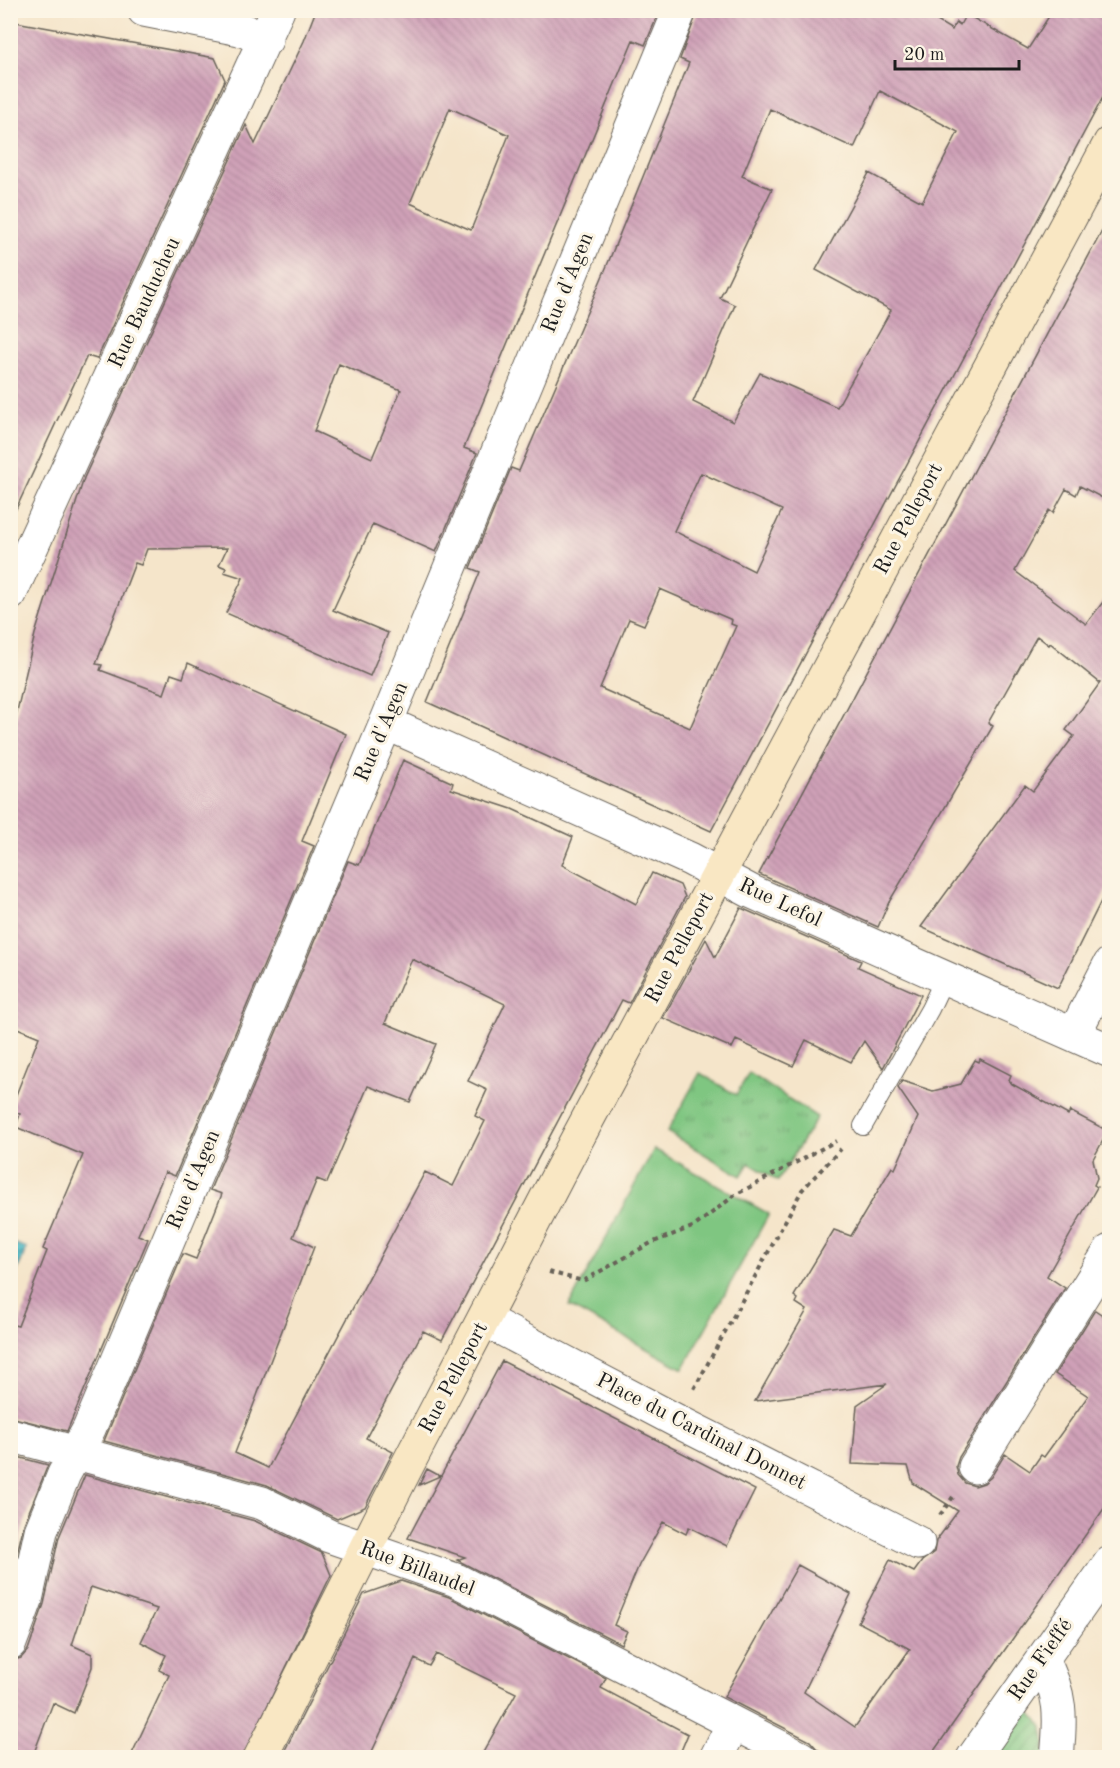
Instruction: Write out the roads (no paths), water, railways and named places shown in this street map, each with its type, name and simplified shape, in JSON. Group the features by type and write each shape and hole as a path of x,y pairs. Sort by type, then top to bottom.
{"street":[{"path":"144,10 240,28 272,25"},
{"name":"Rue d'Agen","path":"10,1644 26,1600 41,1531 64,1474 78,1452 386,723 680,10"},
{"name":"Rue Bauducheu","path":"10,594 272,25"},
{"name":"Rue Pelleport","path":"260,1758 517,1256 1110,143"},
{"name":"Rue Lefol","path":"386,723 1110,1051"},
{"path":"1074,1035 1110,964"},
{"path":"975,1467 1110,1251"},
{"name":"Place du Cardinal Donnet","path":"484,1320 918,1543"},
{"name":"Rue Billaudel","path":"10,1435 262,1503 329,1536 456,1580 801,1758"},
{"name":"Rue Fieffé","path":"973,1758 1110,1563"},
{"path":"1042,1659 1054,1680 1061,1721 1057,1758"},
{"path":"716,1758 733,1724"}],"lane":[{"path":"863,1126 930,1009 945,977"}],"water":[{"path":"10,1242 27,1248 11,1284 10,1284"}]}
